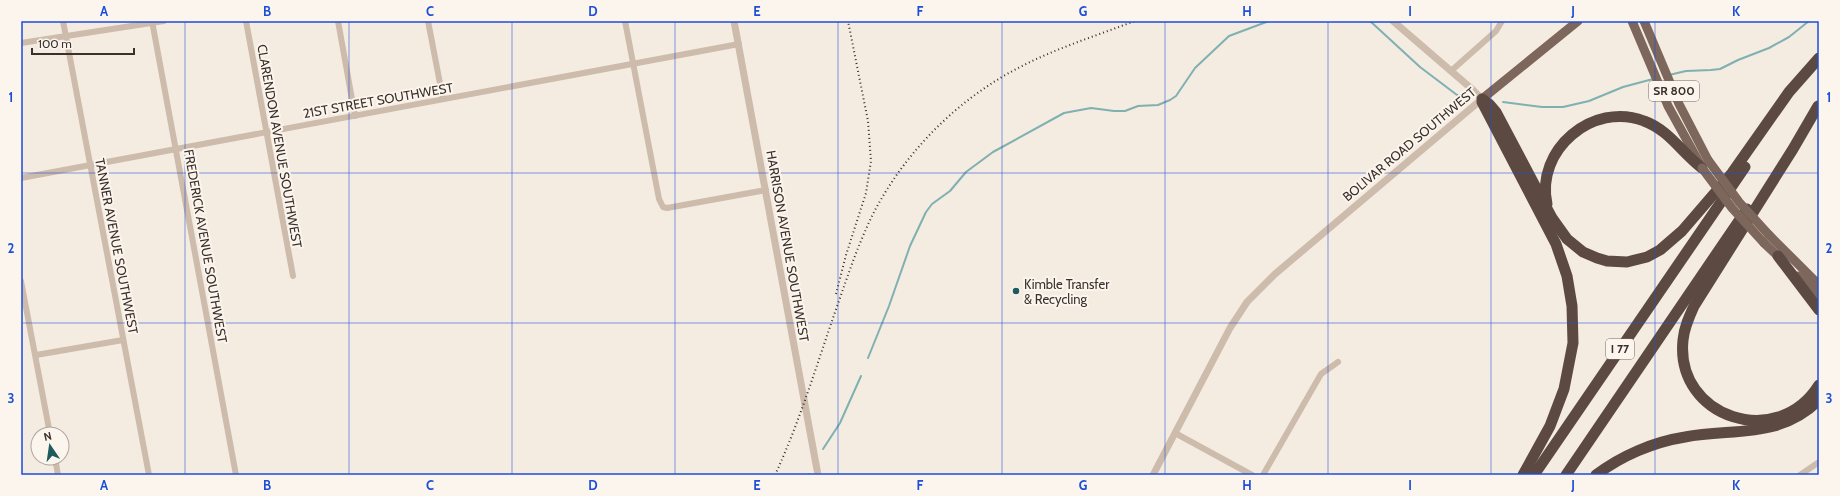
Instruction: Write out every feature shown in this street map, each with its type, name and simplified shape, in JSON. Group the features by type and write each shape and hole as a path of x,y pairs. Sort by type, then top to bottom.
{"highway":[{"path":"1482,100 1490,105 1496,112 1560,231 1571,243 1583,252 1607,261 1627,262 1660,250 1674,239 1707,204 1745,155 1789,92 1819,58"},
{"name":"I 77","path":"1534,475 1819,58"},
{"path":"1482,100 1484,107 1556,244 1566,276 1572,306 1573,343 1564,389 1550,426 1523,475"},
{"path":"1819,106 1694,306 1684,330 1682,352 1687,374 1696,392 1710,406 1735,418 1765,421 1785,416 1802,405 1819,385"},
{"name":"I 77","path":"1566,475 1819,106"},
{"path":"1552,218 1547,200 1546,186 1554,158 1561,145 1572,134 1584,125 1598,119 1608,117 1629,117 1653,125 1673,140 1690,159 1705,164"},
{"path":"1778,256 1819,310"},
{"path":"1596,475 1635,452 1671,440 1697,435 1780,425 1798,417 1819,400"}],"main road":[{"name":"BOLIVAR ROAD SOUTHWEST","path":"1482,100 1578,21"},
{"name":"SR 800","path":"1644,21 1705,164 1732,208 1819,285"},
{"path":"1632,23 1677,124 1705,164"},
{"name":"SR 800","path":"1766,239 1778,256 1819,296"}],"street":[{"name":"TANNER AVENUE SOUTHWEST","path":"63,21 149,475"},
{"path":"21,43 164,21"},
{"name":"CLARENDON AVENUE SOUTHWEST","path":"246,21 293,276"},
{"path":"338,21 355,116"},
{"path":"428,21 443,99"},
{"path":"625,21 659,199 663,207 667,208 766,190"},
{"name":"HARRISON AVENUE SOUTHWEST","path":"734,21 818,475"},
{"path":"1393,21 1482,100"},
{"path":"1451,71 1496,31 1502,21"},
{"name":"FREDERICK AVENUE SOUTHWEST","path":"152,22 236,475"},
{"name":"21ST STREET SOUTHWEST","path":"21,178 738,44"},
{"name":"BOLIVAR ROAD SOUTHWEST","path":"1153,475 1230,328 1243,307 1259,289 1482,100"},
{"path":"21,281 49,426"},
{"path":"36,355 123,340"},
{"path":"1263,475 1321,374 1338,362"},
{"path":"1175,433 1252,475"},
{"path":"1800,475 1819,462"}],"waterway":[{"path":"868,358 889,306 910,246 926,212 932,204 950,191 966,172 993,152 1064,113 1091,108 1125,111 1138,106 1158,105 1170,100 1176,96 1195,68 1229,36 1269,21"},
{"path":"1370,21 1420,67 1457,95 1463,97"},
{"path":"1669,75 1686,71 1720,69 1769,48 1789,37 1809,21"},
{"path":"1503,102 1542,107 1563,107 1589,101 1623,87 1653,79"},
{"path":"823,449 840,423 861,376"}],"railway":[{"path":"836,294 846,255 866,193 871,161 868,121 848,21"},
{"path":"775,475 801,410 864,233 886,192 913,154 945,119 963,104 1002,77 1034,60 1135,21"}],"place":[{"name":"Kimble Transfer & Recycling","path":"1016,291"}]}
